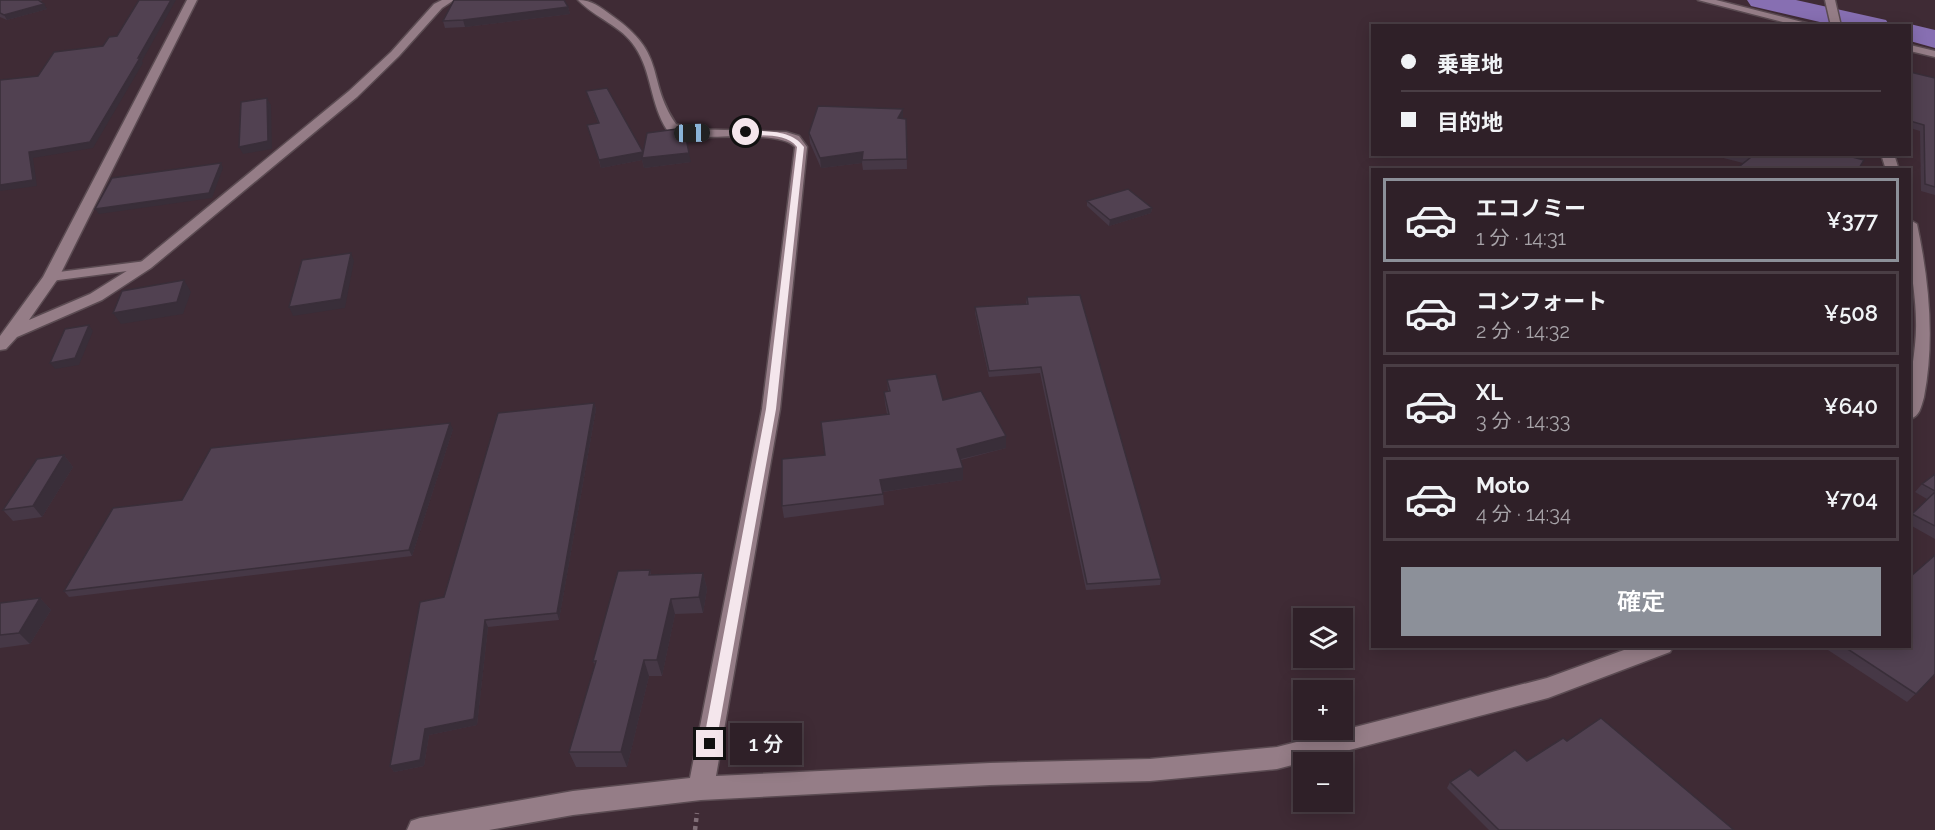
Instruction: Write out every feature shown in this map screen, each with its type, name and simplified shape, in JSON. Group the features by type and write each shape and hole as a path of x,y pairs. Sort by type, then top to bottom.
{"street":[{"path":"0,345 11,334 51,277 192,0"},
{"path":"11,334 96,297 146,265 353,94 396,54 438,6 449,0"},
{"path":"583,0 638,43 647,59 658,105 671,127 692,133 736,132 786,136 795,139 801,147 771,409 701,788"},
{"path":"1702,0 1804,24"},
{"path":"1830,0 1835,20"},
{"path":"1911,48 1935,54"},
{"path":"1911,229 1922,286 1927,345 1921,386 1911,411"},
{"path":"420,830 573,803 701,788 990,774 1150,770 1276,758 1548,688 1657,648"}],"lane":[{"path":"51,277 146,265"}],"building":[{"path":"0,0 38,0 44,4 4,15 0,13"},
{"path":"139,0 171,0 138,58 140,58 90,142 29,152 33,180 0,185 0,80 38,76 54,52 103,46 109,37 117,36"},
{"path":"454,0 564,0 568,7 443,21"},
{"path":"1911,72 1935,78 1935,187 1925,184 1924,125 1911,121"},
{"path":"607,88 643,152 599,160 587,125 599,123 586,91"},
{"path":"267,98 268,141 239,147 241,102"},
{"path":"818,106 903,109 898,118 906,119 907,159 862,160 863,152 820,158 809,133"},
{"path":"684,128 689,153 642,158 647,133"},
{"path":"1747,156 1848,156 1864,160 1859,168 1737,168 1751,157"},
{"path":"221,163 209,193 95,209 112,178"},
{"path":"1128,189 1152,208 1110,220 1087,201"},
{"path":"351,253 341,299 289,307 302,260"},
{"path":"184,280 177,302 113,313 122,291"},
{"path":"1080,295 1161,579 1087,584 1041,367 989,371 975,307 1028,304 1027,297"},
{"path":"89,325 75,358 50,363 65,329"},
{"path":"936,374 943,400 981,391 1006,436 957,449 963,468 880,480 883,494 782,506 782,459 825,455 821,422 889,414 884,392 890,391 887,380"},
{"path":"594,403 557,613 485,620 474,719 425,729 420,760 390,766 420,602 444,597 498,413"},
{"path":"450,423 409,550 64,591 113,508 182,500 211,448"},
{"path":"64,455 33,506 3,510 37,459"},
{"path":"1935,474 1935,491 1922,484"},
{"path":"1935,492 1935,526 1912,514"},
{"path":"1935,555 1935,674 1916,694 1846,648 1911,648 1911,576"},
{"path":"650,570 649,575 703,573 699,597 671,599 657,660 644,660 621,752 569,752 596,661 593,661 618,571"},
{"path":"40,598 19,633 0,635 0,603"},
{"path":"1601,718 1734,830 1499,830 1450,782 1470,769 1478,776 1515,750 1527,761 1563,738 1567,741"}],"waterway":[{"path":"1760,0 1867,24"},
{"path":"1911,33 1935,39"}],"route":[{"path":"710,744 771,409 801,147 795,139 786,136 746,132"}]}
